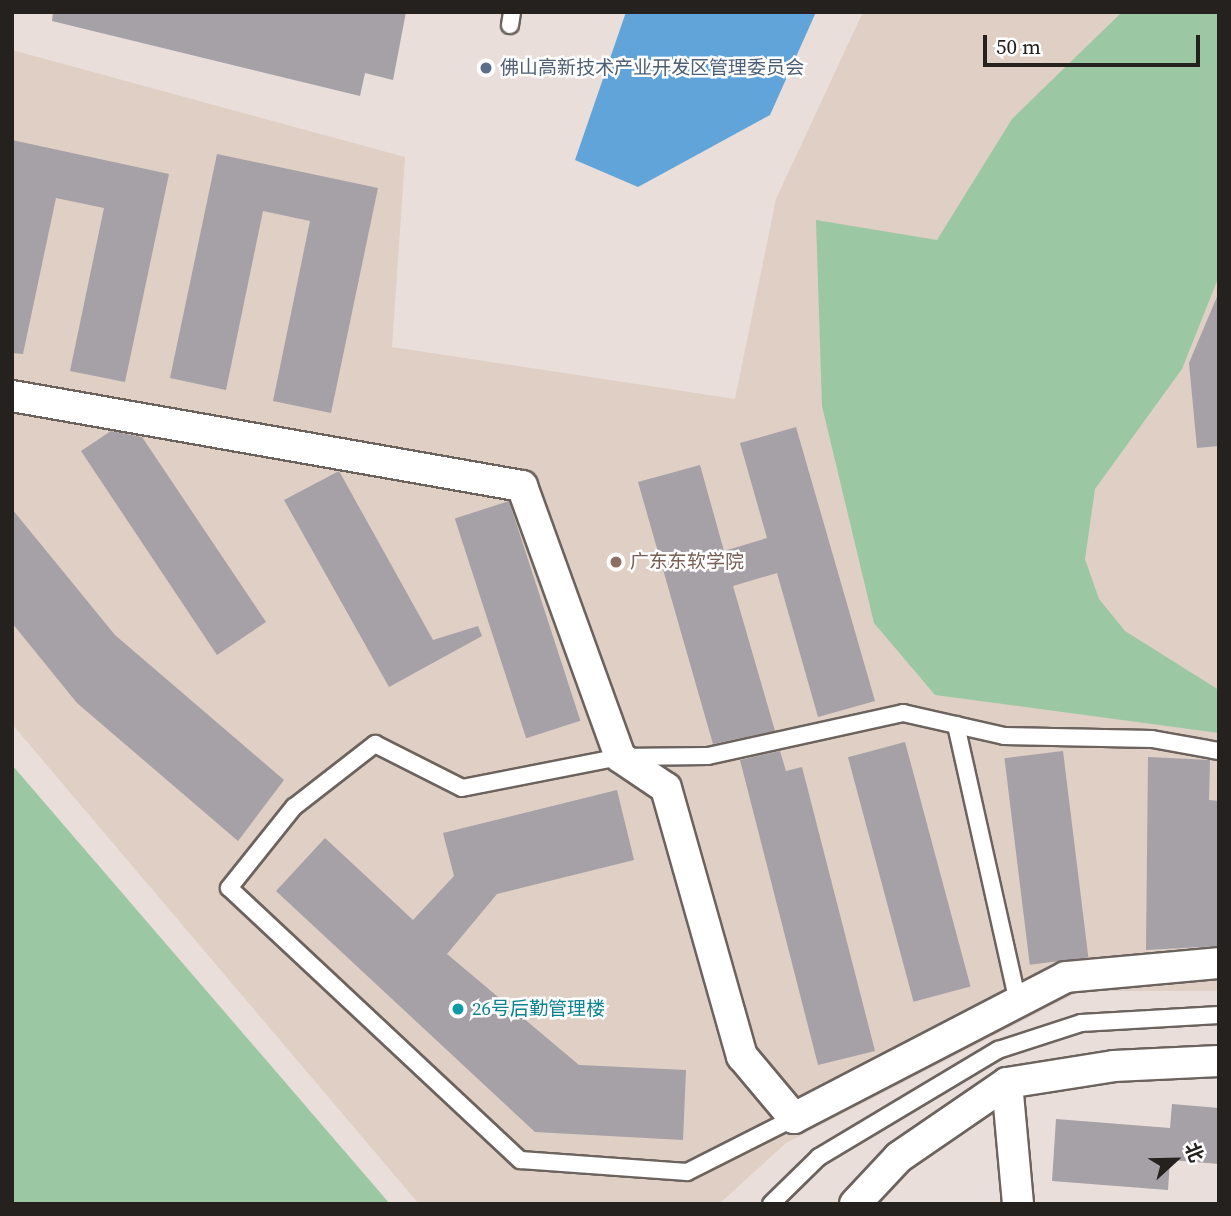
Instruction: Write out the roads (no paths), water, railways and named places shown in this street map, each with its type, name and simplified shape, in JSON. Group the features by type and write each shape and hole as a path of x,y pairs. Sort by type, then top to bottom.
{"street":[{"path":"12,396 522,486 620,757 666,788 742,1056 793,1118 1066,977 1219,964"},
{"path":"855,1204 899,1157 1007,1083 1114,1066 1219,1060"},
{"path":"1007,1083 1018,1204"}],"lane":[{"path":"793,1118 687,1172 520,1160 229,888 294,807 375,744 463,788 620,757 708,756 903,713 1004,736 1152,739 1219,751"},
{"path":"957,725 1018,1002"},
{"path":"771,1204 819,1157 998,1050 1081,1023 1219,1015"}],"water":[{"path":"626,12 816,12 770,115 638,187 575,160"}],"place":[{"name":"佛山高新技术产业开发区管理委员会","path":"486,68"},
{"name":"广东东软学院","path":"616,562"},
{"name":"26号后勤管理楼","path":"458,1009"}]}
